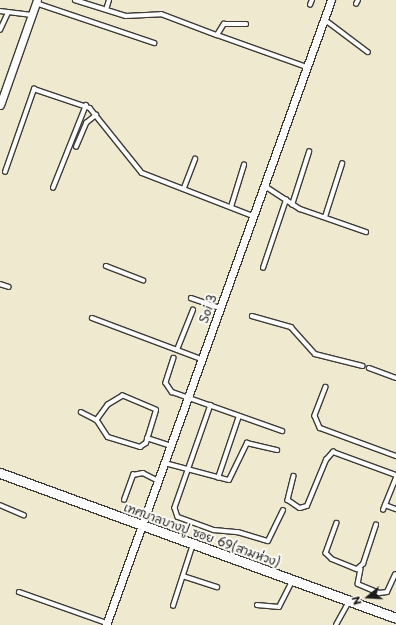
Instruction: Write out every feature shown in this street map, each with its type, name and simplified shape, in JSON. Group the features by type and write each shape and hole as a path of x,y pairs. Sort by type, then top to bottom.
{"street":[{"name":"Soi 3","path":"106,624 164,463 169,445 254,217 331,0"},
{"path":"0,105 37,2"},
{"name":"เทศบาลบางปู ซอย 69(สามห่วง)","path":"0,473 141,526 396,618"}],"lane":[{"path":"75,0 86,2 126,16 161,14 307,67"},
{"path":"106,10 109,0"},
{"path":"310,5 312,0"},
{"path":"356,4 358,0"},
{"path":"37,2 154,43"},
{"path":"0,11 32,16"},
{"path":"0,30 8,12"},
{"path":"324,19 368,52"},
{"path":"217,35 224,24 246,24"},
{"path":"5,172 34,89 86,106 96,115 137,170 254,217"},
{"path":"53,188 86,106"},
{"path":"76,147 82,129 96,115"},
{"path":"292,205 309,152"},
{"path":"184,188 195,159"},
{"path":"325,217 342,164"},
{"path":"231,207 244,165"},
{"path":"265,186 292,205 366,232"},
{"path":"263,268 286,200"},
{"path":"106,266 143,280"},
{"path":"0,284 9,287"},
{"path":"191,298 220,308"},
{"path":"177,350 193,310"},
{"path":"252,316 291,327 315,354 363,366"},
{"path":"92,318 201,359"},
{"path":"174,358 168,388 187,398 211,405 282,431"},
{"path":"369,368 396,378"},
{"path":"326,386 315,416 320,428 396,456"},
{"path":"81,412 97,420 108,437 140,447 147,438 156,414 149,404 123,396 108,405 97,420"},
{"path":"211,405 187,469 175,508 178,517 214,530 238,532 268,541 283,510"},
{"path":"218,478 239,416"},
{"path":"147,438 169,445"},
{"path":"164,463 218,478 231,479 247,443 277,450"},
{"path":"294,476 288,500 300,508 308,506 326,460 333,452 396,476 383,510"},
{"path":"124,500 133,475 143,473 157,480"},
{"path":"0,505 24,515"},
{"path":"385,505 396,509"},
{"path":"337,523 326,553 332,559 361,569"},
{"path":"376,524 361,569 358,584 379,593 387,592 395,575"},
{"path":"173,606 193,544"},
{"path":"183,576 217,587"},
{"path":"257,605 279,607 293,580"},
{"path":"19,592 106,624"},
{"path":"336,625 350,601"}]}
